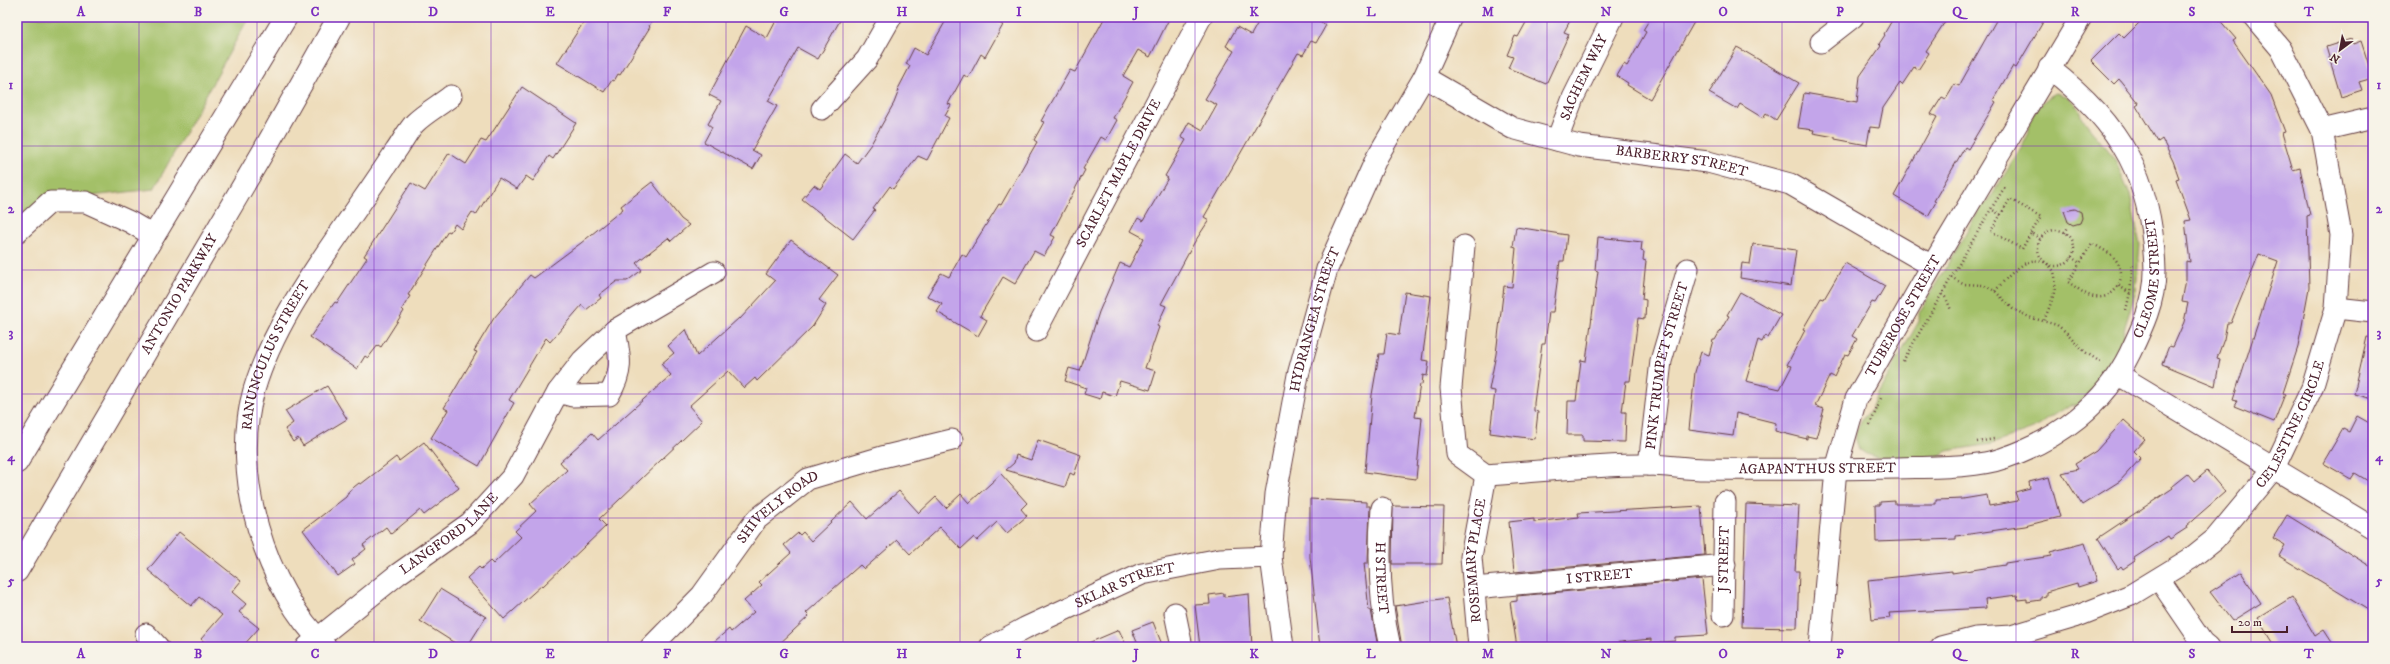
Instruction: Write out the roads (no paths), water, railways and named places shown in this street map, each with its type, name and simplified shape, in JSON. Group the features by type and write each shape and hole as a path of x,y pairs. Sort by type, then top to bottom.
{"main road":[{"path":"17,462 286,17"},
{"name":"ANTONIO PARKWAY","path":"17,571 263,152 339,17"}],"street":[{"path":"822,109 867,59 891,17"},
{"name":"SCARLET MAPLE DRIVE","path":"1036,331 1201,17"},
{"name":"HYDRANGEA STREET","path":"1283,647 1271,557 1276,494 1298,375 1327,269 1377,157 1424,78 1451,17"},
{"name":"SACHEM WAY","path":"1557,140 1573,98 1612,17"},
{"path":"1821,42 1853,17"},
{"name":"TUBEROSE STREET","path":"1820,647 1836,469 1856,400 1932,266 2049,68 2081,17"},
{"name":"CELESTINE CIRCLE","path":"1941,647 1976,638 2012,641 2105,607 2131,595 2190,559 2215,539 2274,468 2312,388 2336,308 2341,235 2322,130 2281,49 2254,17"},
{"name":"CLEOME STREET","path":"2049,68 2080,92 2112,128 2136,169 2148,205 2154,241 2155,280 2147,318 2119,375"},
{"name":"BARBERRY STREET","path":"1424,78 1512,128 1579,146 1639,155 1708,162 1790,184 1932,266"},
{"name":"RANUNCULUS STREET","path":"317,644 288,600 268,561 256,522 250,488 248,455 248,424 254,391 278,332 323,257 415,123 451,96"},
{"path":"2322,130 2373,118"},
{"path":"17,232 50,202 86,202 130,222 154,236"},
{"path":"1464,246 1451,388 1457,454 1486,475"},
{"name":"PINK TRUMPET STREET","path":"1649,465 1661,361 1688,269"},
{"name":"LANGFORD LANE","path":"317,644 398,574 470,523 513,476 558,392 582,361 615,330 714,272"},
{"path":"2336,308 2373,312"},
{"path":"558,392 572,396 609,395 618,379 620,357 615,330"},
{"path":"2119,375 2373,528"},
{"name":"AGAPANTHUS STREET","path":"1486,475 1649,465 1701,469 1836,469 1944,466 2002,459 2042,443 2076,421 2119,375"},
{"name":"SHIVELY ROAD","path":"651,647 702,595 756,520 808,479 882,457 952,440"},
{"name":"ROSEMARY PLACE","path":"1479,647 1472,556 1486,475"},
{"name":"J STREET","path":"1723,615 1725,502"},
{"name":"H STREET","path":"1382,508 1378,555 1384,621 1390,647"},
{"name":"SKLAR STREET","path":"990,647 1025,628 1142,574 1220,559 1271,557"},
{"name":"I STREET","path":"1474,588 1725,565"},
{"path":"2159,579 2208,647"},
{"path":"1175,613 1182,647"}]}
